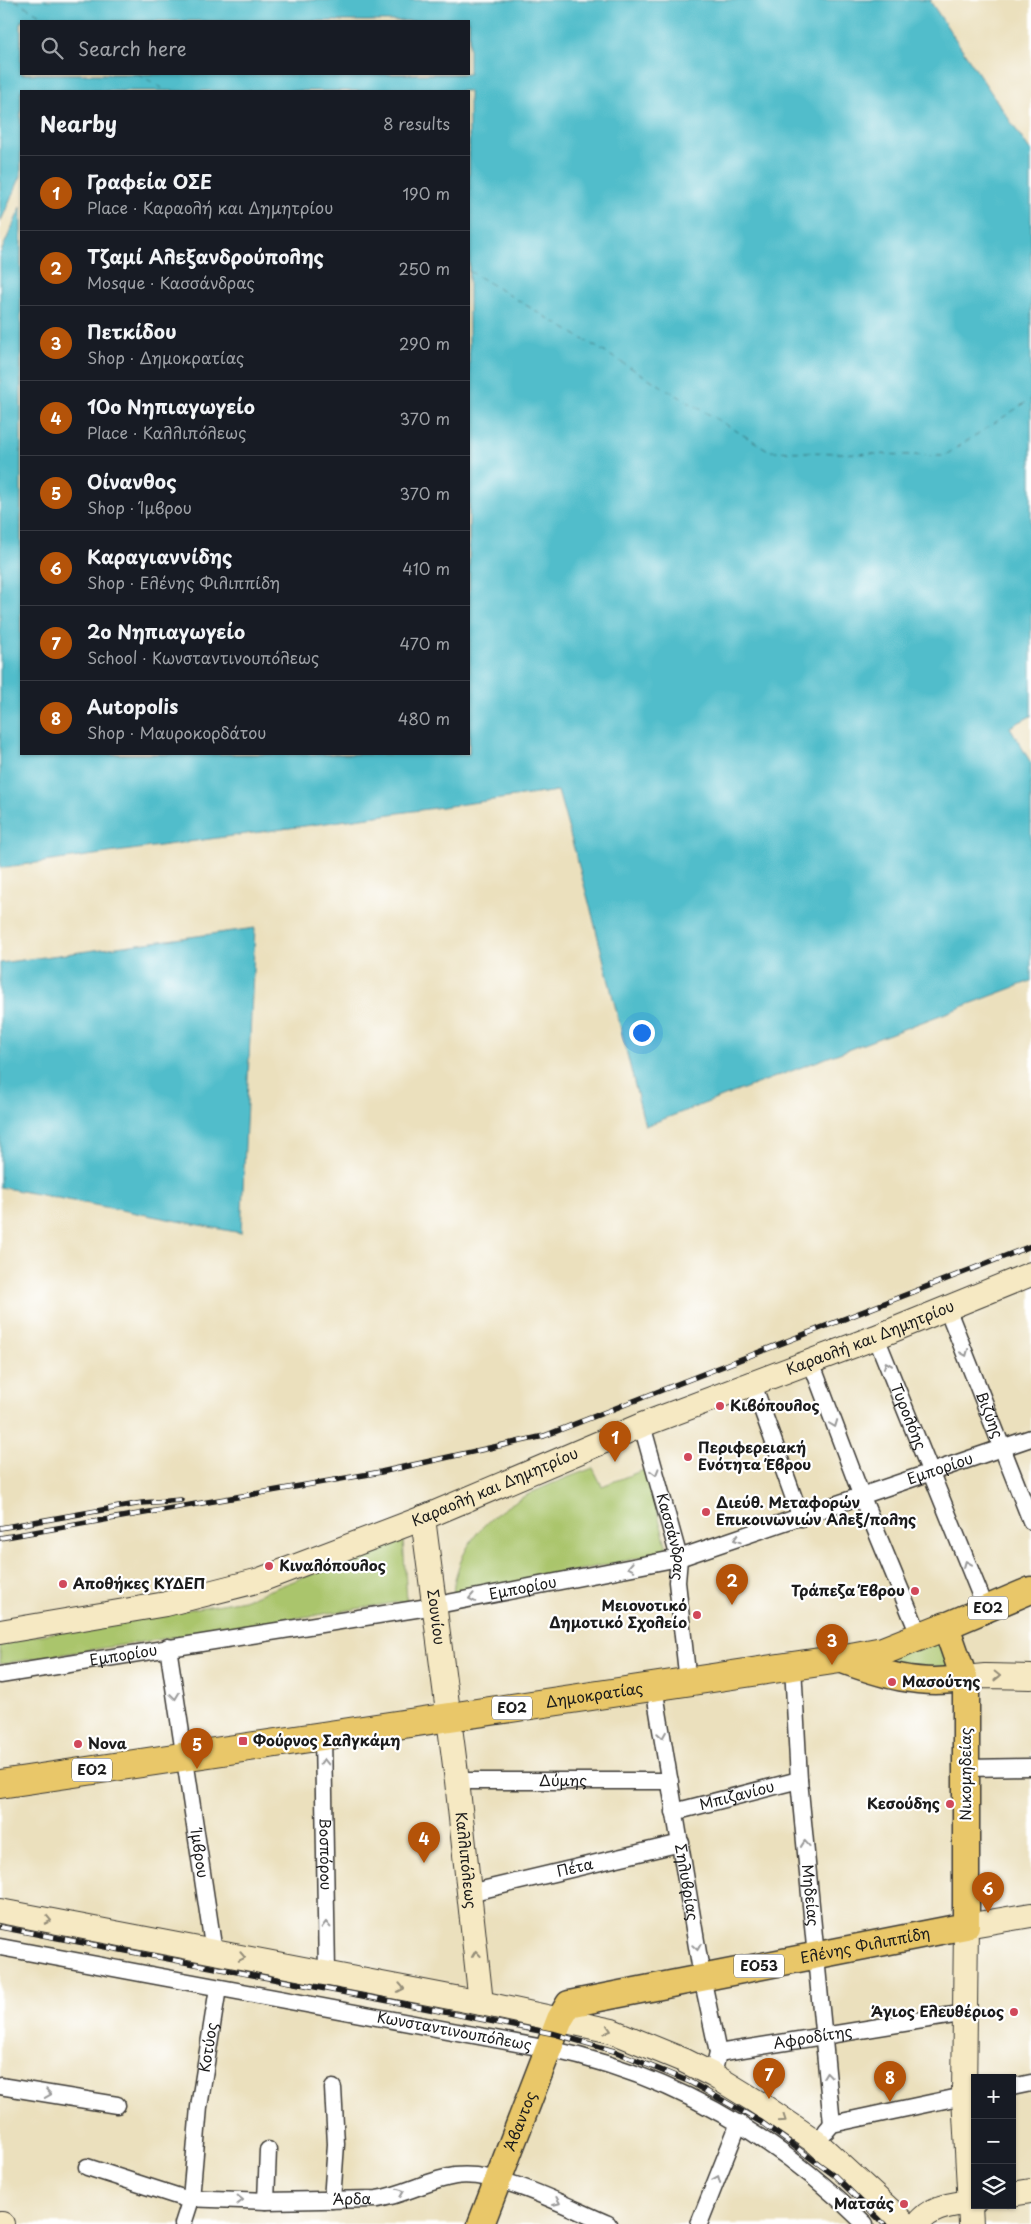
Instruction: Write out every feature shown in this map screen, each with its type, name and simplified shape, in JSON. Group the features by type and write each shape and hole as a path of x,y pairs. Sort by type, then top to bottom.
{"highway":[{"name":"Δημοκρατίας","path":"0,1784 840,1660 883,1651 946,1626"}],"main road":[{"name":"Δημοκρατίας","path":"946,1626 1031,1590"},
{"name":"Νικομηδείας","path":"946,1626 964,1678 966,1692 966,1926"},
{"path":"840,1660 889,1676 932,1680 964,1678"},
{"name":"Ελένης Φιλιππίδη","path":"560,2018 566,2007 578,2001 966,1926"},
{"name":"Άβαντος","path":"480,2224 560,2018"}],"street":[{"name":"Καραολή και Δημητρίου","path":"0,1632 123,1612 208,1594 260,1580 424,1518 642,1425 876,1337 1030,1276"},
{"name":"Βιζύης","path":"947,1308 1031,1521"},
{"name":"Τυρολόης","path":"876,1337 986,1609"},
{"path":"810,1362 862,1497 920,1637"},
{"path":"753,1384 801,1518"},
{"name":"Κασσάνδρας","path":"642,1425 679,1558 677,1582 688,1682"},
{"name":"Εμπορίου","path":"0,1675 434,1606 679,1558 801,1518 1031,1438"},
{"name":"Σουνίου","path":"424,1518 448,1717"},
{"name":"Ίμβρου","path":"168,1647 214,1952"},
{"name":"Μηδείας","path":"794,1666 799,1780 832,2124"},
{"path":"964,1678 984,1676 1031,1677"},
{"name":"Σηλυβρίας","path":"654,1687 716,2064"},
{"name":"Καλλιπόλεως","path":"448,1717 457,1781 481,2003"},
{"name":"Βοσπόρου","path":"323,1735 327,1973"},
{"path":"966,1768 1031,1767"},
{"name":"Μπιζανίου","path":"674,1812 799,1780"},
{"name":"Δύμης","path":"457,1781 670,1781"},
{"name":"Πέτα","path":"469,1893 681,1843"},
{"path":"0,1911 560,2018 602,2028 716,2064 816,2142 905,2224"},
{"name":"Ελένης Φιλιππίδη","path":"966,1926 1031,1915"},
{"path":"966,1926 966,2013 971,2171"},
{"name":"Κωνσταντινουπόλεως","path":"0,1947 549,2049 602,2062 652,2080 698,2100 739,2123 803,2169 866,2224"},
{"name":"Κοτύος","path":"191,2199 199,2107 218,1988"},
{"name":"Αφροδίτης","path":"716,2064 823,2036 966,2013"},
{"path":"1016,2086 1031,2083"},
{"path":"0,2086 117,2105"},
{"path":"332,2200 336,2144 333,2088"},
{"path":"816,2142 832,2124 969,2095"},
{"path":"699,2224 739,2123"},
{"path":"266,2200 268,2150"},
{"name":"Άρδα","path":"87,2167 172,2196 191,2199 332,2200 392,2196 426,2183 454,2176 471,2176 498,2180 608,2224"},
{"path":"1016,2193 1031,2191"},
{"path":"183,2224 191,2199"},
{"path":"918,2224 929,2212 972,2209"}],"green space":[{"path":"593,1468 602,1486 646,1469 668,1552 454,1596 459,1566 468,1546 496,1514 533,1492"},
{"path":"403,1539 407,1601 0,1664 0,1642 244,1600"},
{"path":"942,1635 953,1672 890,1671 884,1657"}],"water":[{"path":"0,0 932,0 930,1 1031,152 1031,716 1010,727 1031,763 1031,981 645,1126 591,910 558,791 0,868 0,254 20,209 20,755 470,755 470,90 20,90 20,178 0,223"},
{"path":"255,928 241,1233 0,1187 0,963"}],"ferry route":[{"path":"15,0 48,20"},
{"path":"140,75 165,90"},
{"path":"470,272 770,451 944,456 1031,399"}],"railway":[{"path":"0,1538 381,1472 544,1436 1031,1246"},
{"path":"0,1528 142,1503 181,1500"},
{"path":"0,1927 555,2034 614,2051 690,2082 761,2122 834,2175 884,2224"}],"place":[{"name":"Κιβόπουλος","path":"720,1406"},
{"name":"Περιφερειακή Ενότητα Έβρου","path":"688,1457"},
{"name":"Γραφεία ΟΣΕ","path":"615,1462"},
{"name":"Διεύθ. Μεταφορών Επικοινωνιών Αλεξ/πολης","path":"706,1512"},
{"name":"Κιναλόπουλος","path":"269,1566"},
{"name":"Αποθήκες ΚΥΔΕΠ","path":"63,1584"},
{"name":"Τράπεζα Έβρου","path":"915,1591"},
{"name":"Tζαμί Αλεξανδρούπολης","path":"732,1605"},
{"name":"Μειονοτικό Δημοτικό Σχολείο","path":"697,1615"},
{"name":"Πετκίδου","path":"832,1665"},
{"name":"Μασούτης","path":"892,1682"},
{"name":"Φούρνος Σαλγκάμη","path":"243,1741"},
{"name":"Nova","path":"78,1744"},
{"name":"Οίνανθος","path":"197,1769"},
{"name":"Κεσούδης","path":"950,1804"},
{"name":"10ο Νηπιαγωγείο","path":"424,1863"},
{"name":"Καραγιαννίδης","path":"988,1913"},
{"name":"Άγιος Ελευθέριος","path":"1014,2012"},
{"name":"2ο Νηπιαγωγείο","path":"769,2099"},
{"name":"Autopolis","path":"890,2102"},
{"name":"Ματσάς","path":"904,2204"}]}
